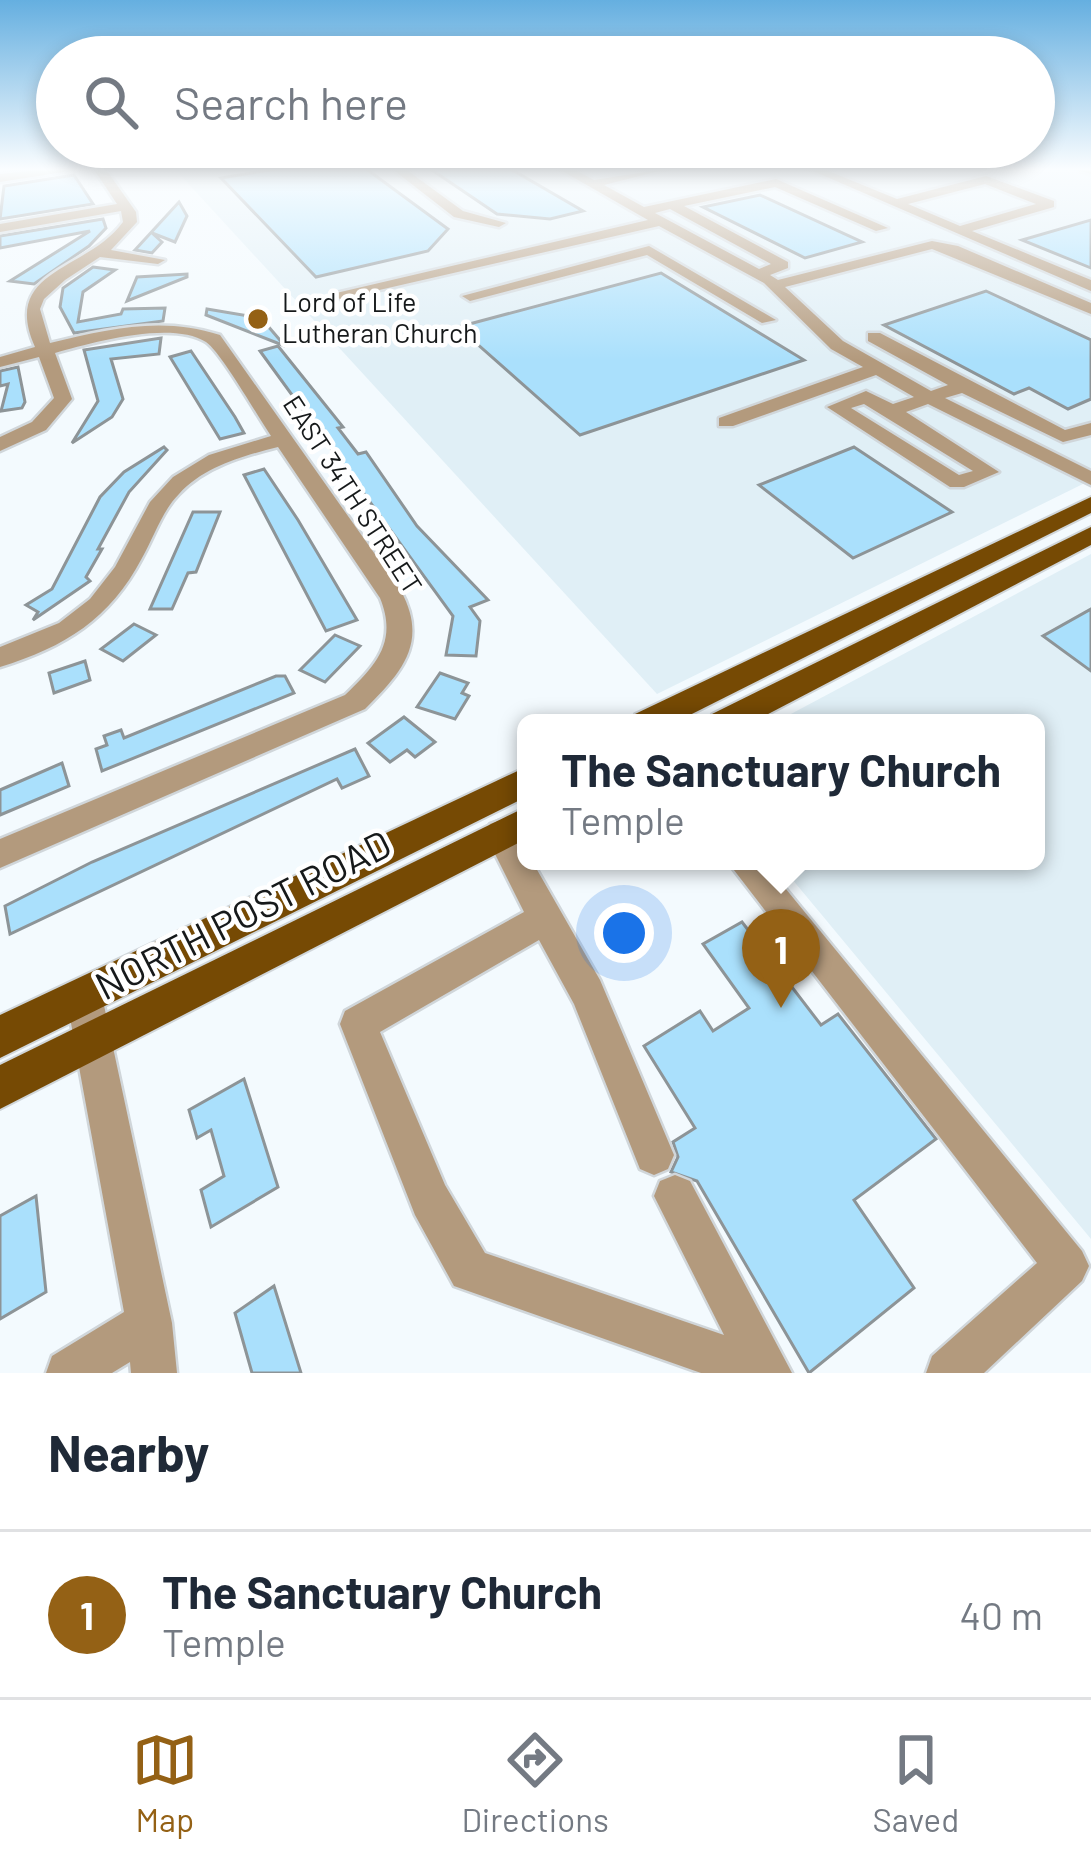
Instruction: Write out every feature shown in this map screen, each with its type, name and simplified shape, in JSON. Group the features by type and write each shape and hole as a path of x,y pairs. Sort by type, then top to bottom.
{"main road":[{"path":"664,714 1091,501"},
{"path":"741,714 1091,535"},
{"name":"NORTH POST ROAD","path":"0,1037 517,785"},
{"name":"NORTH POST ROAD","path":"0,1088 513,828"}],"street":[{"path":"0,445 51,416 62,399 32,313 37,297 124,232"},
{"path":"466,237 470,232"},
{"path":"340,294 458,261 606,232"},
{"path":"682,232 776,285 817,330 878,368 978,425 1011,436 1091,478"},
{"path":"704,282 783,265 722,232"},
{"path":"960,232 1091,286"},
{"path":"470,296 693,238"},
{"path":"776,285 932,245 952,249 1091,309"},
{"path":"649,250 768,320"},
{"path":"100,253 158,260"},
{"name":"EAST 34TH STREET","path":"0,854 339,712 376,684 394,658 402,626 395,602 221,345 207,335 179,329 132,332 47,351"},
{"path":"874,337 1063,436 1091,429"},
{"path":"0,362 47,351"},
{"path":"726,422 878,368"},
{"path":"891,411 988,472 957,484 836,407 866,397 891,411 963,386"},
{"path":"978,425 984,434 1091,501"},
{"path":"0,656 51,638 99,607 116,589 159,502 184,477 220,458 284,439"},
{"path":"528,870 545,918 586,993 654,1155"},
{"path":"749,870 1067,1266 949,1373"},
{"path":"545,918 358,1024 430,1200 470,1270 768,1373"},
{"path":"84,996 149,1323 154,1373"},
{"path":"675,1196 768,1373"},
{"path":"69,1373 149,1323"}],"shaded area":[{"path":"233,232 1091,232 1091,480 657,694"},
{"path":"1091,554 1091,1239 784,870 1045,870 1045,714 791,714"}],"building":[{"path":"24,232 84,232 0,248 0,236"},
{"path":"88,232 102,232 34,284 10,281"},
{"path":"151,232 180,232 175,242 152,233 162,242 152,253 135,250"},
{"path":"273,232 445,232 428,251 316,277"},
{"path":"753,232 840,232 862,242 805,258"},
{"path":"1049,232 1091,232 1091,268 1022,240"},
{"path":"93,267 115,270 83,292 78,322 121,314 123,309 165,308 163,321 74,333 60,307 63,288"},
{"path":"661,273 804,360 580,435 458,327"},
{"path":"137,277 187,277 127,301"},
{"path":"986,291 1091,340 1091,399 1068,409 1029,388 1014,394 884,325"},
{"path":"207,309 261,318 285,346 206,315"},
{"path":"161,338 159,354 111,359 123,399 112,417 72,443 98,401 84,350"},
{"path":"278,346 343,427 338,428 358,454 366,452 417,526 488,600 470,607 480,621 476,656 446,655 453,616 260,351"},
{"path":"191,351 244,433 220,439 170,357"},
{"path":"18,367 25,402 22,408 1,411 8,384 0,386 0,371"},
{"path":"164,447 167,450 129,492 98,549 102,549 86,577 90,581 33,620 38,612 26,605 52,589 100,497 124,472"},
{"path":"854,447 952,512 853,558 759,485"},
{"path":"264,469 357,620 326,631 244,475"},
{"path":"193,512 220,512 196,572 188,573 172,609 150,609"},
{"path":"1091,609 1091,671 1043,636"},
{"path":"134,624 156,635 123,661 101,649"},
{"path":"335,635 360,646 325,682 300,670"},
{"path":"85,661 90,680 54,693 49,673"},
{"path":"440,673 468,683 462,693 469,696 455,719 417,707"},
{"path":"285,676 294,693 102,771 96,749 107,745 104,736 121,730 124,738"},
{"path":"404,717 435,742 415,757 407,750 390,762 368,743"},
{"path":"355,749 369,776 342,788 337,779 10,934 5,906 92,862"},
{"path":"62,763 69,786 0,815 0,790"},
{"path":"742,922 821,1025 838,1014 936,1139 854,1200 914,1288 809,1373 697,1181 671,1172 678,1157 673,1142 695,1128 644,1046 700,1011 713,1031 749,1008 703,944"},
{"path":"244,1079 278,1187 211,1227 201,1190 224,1176 211,1130 197,1138 189,1110"},
{"path":"36,1196 46,1292 0,1319 0,1216"},
{"path":"274,1286 301,1373 252,1373 235,1313"}],"place":[{"name":"Lord of Life Lutheran Church","path":"258,319"},
{"name":"The Sanctuary Church","path":"781,1008"}]}
